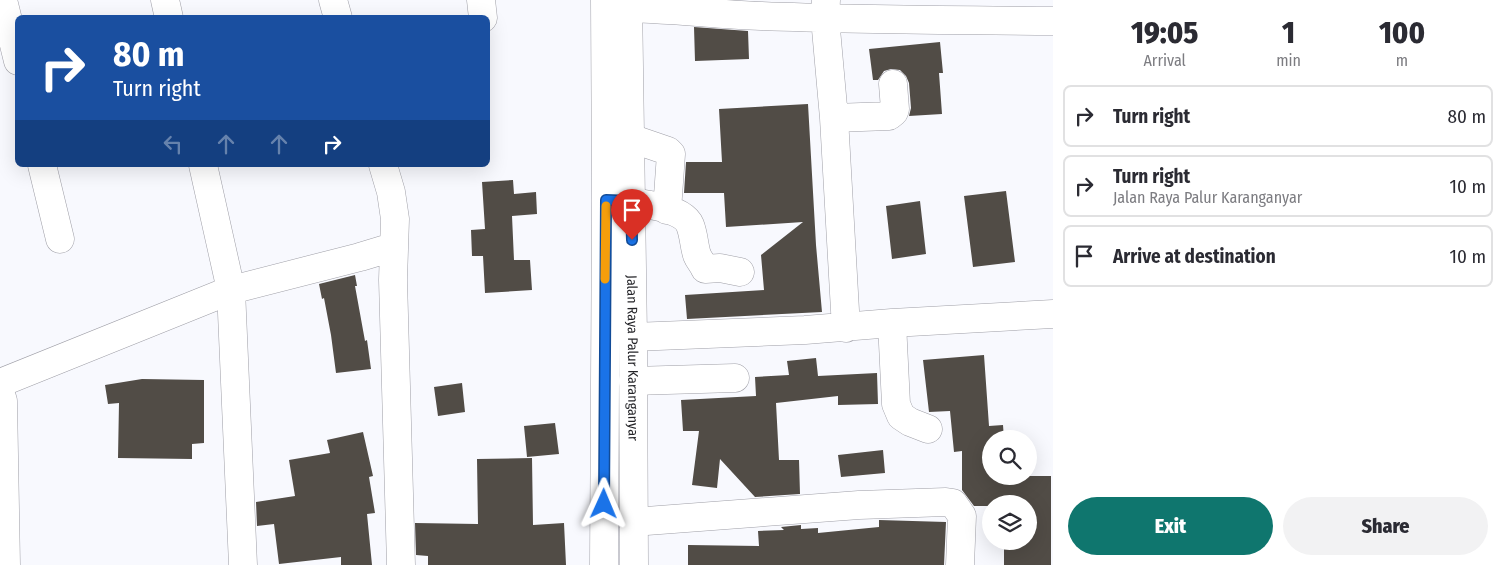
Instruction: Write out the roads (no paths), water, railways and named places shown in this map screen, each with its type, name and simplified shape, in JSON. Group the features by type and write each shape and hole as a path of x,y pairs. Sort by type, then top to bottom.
{"street":[{"path":"3,0 15,49"},
{"path":"165,0 168,15"},
{"path":"333,0 337,15"},
{"path":"481,0 482,15"},
{"path":"617,4 760,16 826,9 993,10 1053,21"},
{"name":"Jalan Raya Palur Karanganyar","path":"617,4 630,138 618,201 633,337 634,565"},
{"name":"Jalan Raya Palur Karanganyar","path":"604,565 604,523 618,201 617,4"},
{"path":"826,9 846,328"},
{"path":"834,118 889,116 895,109 893,84"},
{"path":"630,138 668,151 670,154 668,210"},
{"path":"42,167 60,239"},
{"path":"203,167 231,290 243,565"},
{"path":"384,167 391,192 395,219 393,280 401,565"},
{"path":"618,201 655,206 683,216 690,224 698,257 705,269 720,268 740,272"},
{"path":"0,383 231,290 393,247"},
{"path":"633,337 846,328 892,323 1053,314"},
{"path":"892,323 896,404 901,416 910,422 928,429"},
{"path":"634,382 735,378"},
{"path":"0,391 3,401 4,551"},
{"path":"604,523 859,505 946,502 953,503 962,516 960,565"}]}
